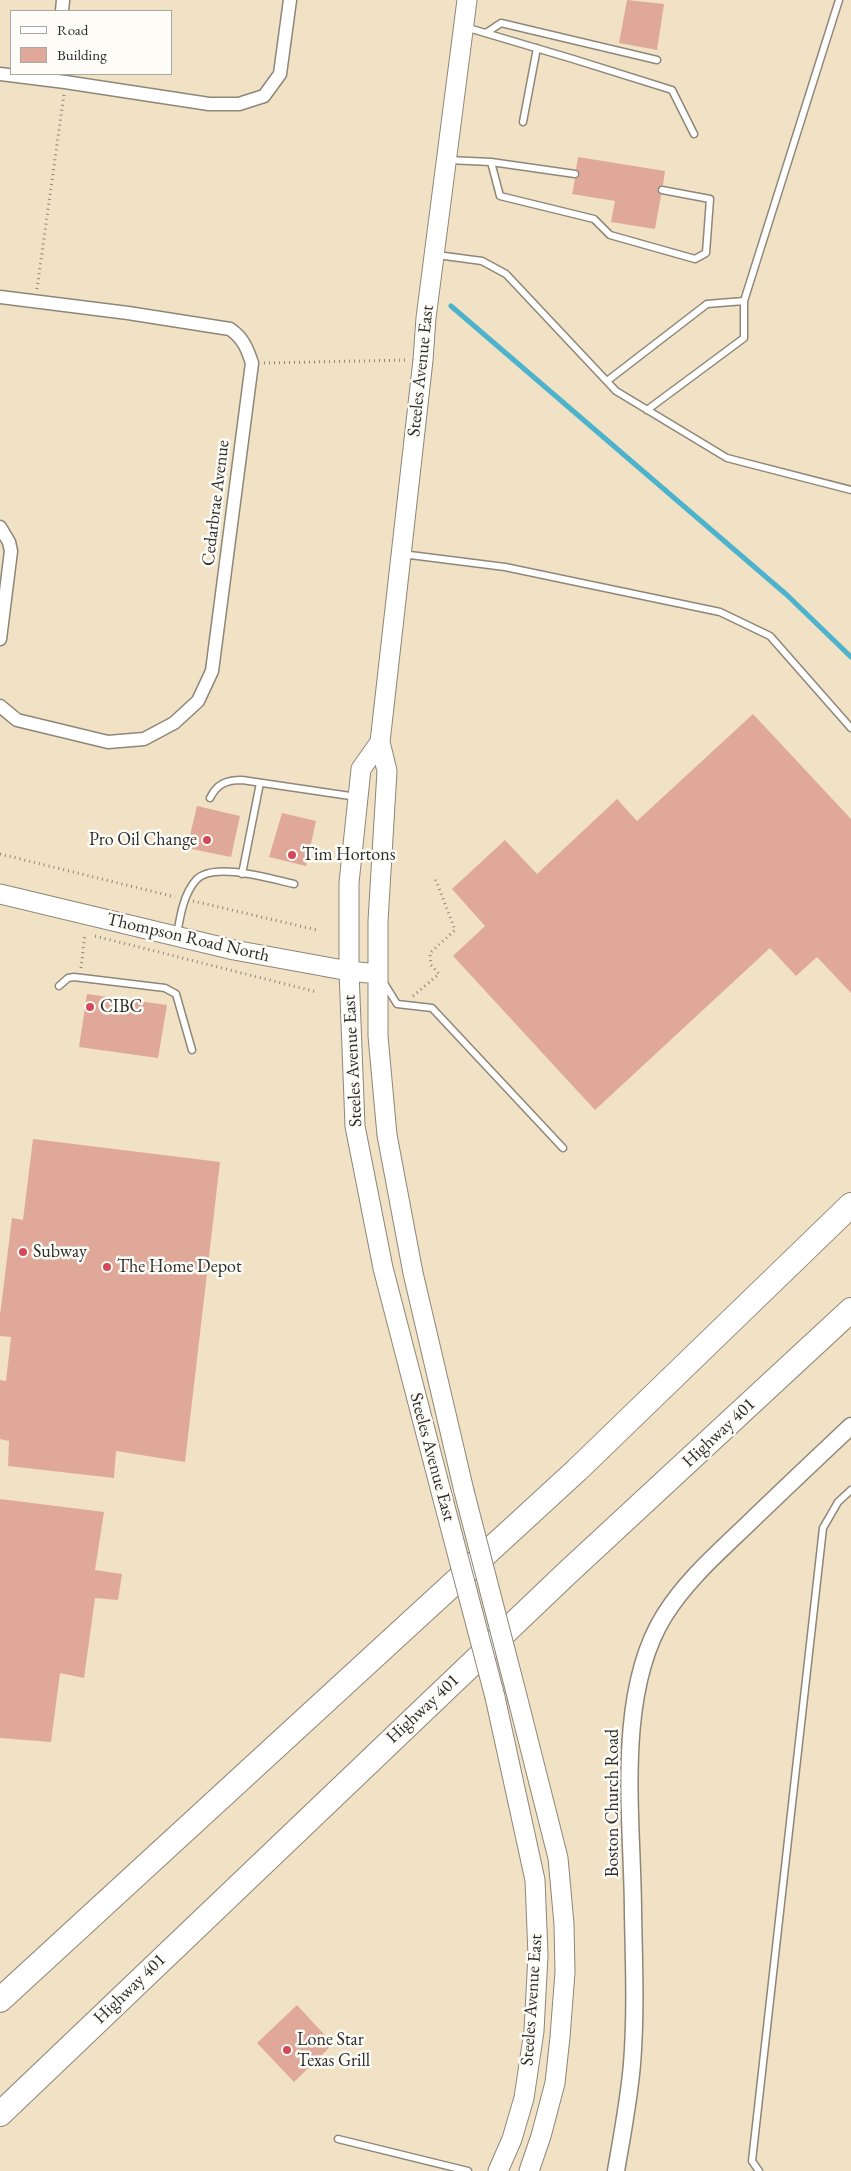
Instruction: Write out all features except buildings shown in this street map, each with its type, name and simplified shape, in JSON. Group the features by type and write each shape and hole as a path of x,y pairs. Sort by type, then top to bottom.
{"highway":[{"path":"0,2000 577,1470 851,1204"},
{"name":"Highway 401","path":"0,2114 566,1574 851,1310"}],"main road":[{"name":"Steeles Avenue East","path":"467,0 426,318 423,360 380,742 387,771 378,921 378,1036 387,1135 413,1273 464,1491 558,1858 564,1934 564,1990 555,2083 541,2136 529,2171"},
{"name":"Steeles Avenue East","path":"380,742 361,769 349,883 349,971 355,1126 383,1268 495,1697 535,1880 538,1956 534,2031 524,2098 512,2140 498,2171"},
{"name":"Thompson Road North","path":"0,894 234,950 349,971 378,974"}],"street":[{"path":"14,75 58,78 209,104 239,104 264,96 280,74 290,0"},
{"name":"Cedarbrae Avenue","path":"0,297 230,329 240,335 247,347 252,363 212,671 198,701 174,724 144,739 108,742 17,720 0,706"},
{"path":"0,527 9,542 11,551 0,639"},
{"name":"Boston Church Road","path":"616,2171 632,2064 633,1912 630,1739 641,1670 663,1617 680,1592 851,1426"}],"lane":[{"path":"647,410 744,338 744,301 839,0"},
{"path":"486,34 501,23 657,60"},
{"path":"464,27 672,90 694,134"},
{"path":"523,122 537,48"},
{"path":"447,160 491,162 576,174"},
{"path":"491,162 500,196 594,219 610,235 694,259 706,253 710,199 662,190"},
{"path":"435,255 482,261 506,274 616,391 727,458 851,490"},
{"path":"607,381 707,304 744,301"},
{"path":"401,554 505,568 720,612 770,636 851,728"},
{"path":"210,798 215,788 228,780 242,780 358,797"},
{"path":"242,874 260,783"},
{"path":"176,936 181,910 197,879 213,871 242,874 294,884"},
{"path":"378,974 398,1004 432,1008 563,1148"},
{"path":"59,986 68,978 80,978 165,988 176,994 192,1050"},
{"path":"758,2171 752,2161 823,1528 838,1502 851,1490"},
{"path":"338,2139 468,2171"}],"path":[{"path":"35,302 58,78"},
{"path":"252,363 423,360"},
{"path":"0,854 317,930"},
{"path":"403,1005 439,974 431,965 430,953 455,930 435,878"},
{"path":"80,978 85,934"}],"waterway":[{"path":"451,306 787,595 851,657"}],"place":[{"name":"Pro Oil Change","path":"207,840"},
{"name":"Tim Hortons","path":"292,855"},
{"name":"CIBC","path":"90,1007"},
{"name":"Subway","path":"23,1252"},
{"name":"The Home Depot","path":"107,1267"},
{"name":"Lone Star Texas Grill","path":"287,2050"}]}
